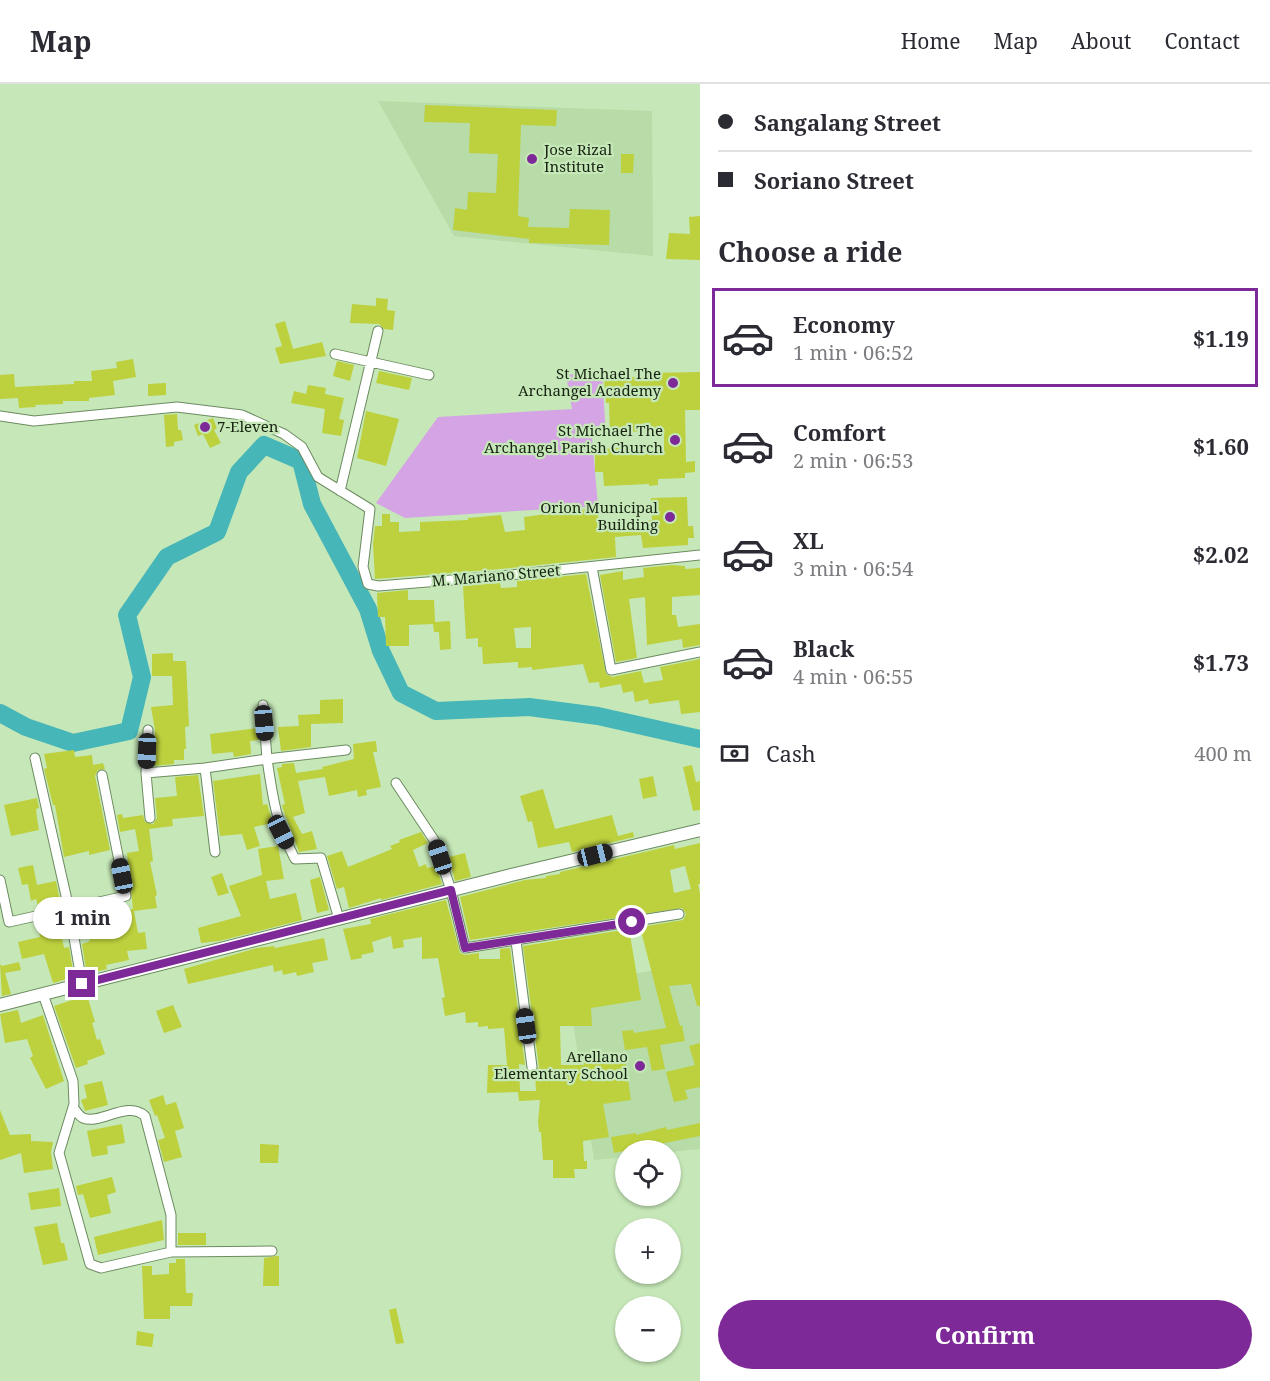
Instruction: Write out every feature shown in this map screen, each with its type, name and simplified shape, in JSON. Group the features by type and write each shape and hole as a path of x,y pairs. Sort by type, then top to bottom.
{"main road":[{"path":"0,1005 451,890 700,830"}],"street":[{"path":"0,416 34,421 177,407 242,415 284,434 302,447 318,477 340,491 378,332"},
{"path":"335,354 429,375"},
{"name":"M. Mariano Street","path":"340,491 370,509 363,567 368,584 378,586 501,576 700,555"},
{"path":"592,567 610,670 700,652"},
{"path":"263,705 274,811 281,832 295,859 321,858 339,919"},
{"path":"148,730 146,773 150,818"},
{"path":"146,773 346,750"},
{"path":"35,758 69,909 82,984"},
{"path":"205,768 215,852"},
{"path":"0,880 9,922 126,896 102,775"},
{"path":"396,783 434,840 451,890 465,948 679,914"},
{"path":"516,941 532,1067"},
{"path":"43,994 73,1081 73,1107 59,1154 88,1261 101,1268 171,1252 272,1251"},
{"path":"73,1107 83,1118 130,1111 140,1112 145,1116 171,1215 171,1252"}],"shaded area":[{"name":"Jose Rizal Institute","path":"378,101 652,111 653,256 454,236"},
{"path":"602,372 606,436 592,437 598,506 405,518 376,503 438,417 572,409 566,375"},
{"name":"Arellano Elementary School","path":"700,964 700,1149 681,1151 681,1140 615,1140 615,1158 594,1160 567,983"}],"building":[{"path":"425,105 557,110 556,126 521,125 518,216 529,218 528,227 569,228 570,209 610,210 609,245 529,243 529,239 453,230 455,208 467,210 468,192 496,193 498,154 469,153 470,123 424,122"},
{"path":"621,154 634,154 633,173 621,173"},
{"path":"700,216 700,260 666,259 669,233 690,234 689,217"},
{"path":"376,298 388,299 387,310 395,311 393,330 384,329 379,324 350,323 352,304 376,306"},
{"path":"285,321 293,349 322,342 326,356 280,364 275,348 282,346 275,324"},
{"path":"133,359 136,377 113,381 115,395 89,398 89,401 63,401 63,404 19,408 18,398 0,399 0,375 14,374 15,387 74,384 74,381 92,381 91,371 117,368 116,362"},
{"path":"337,361 354,365 350,381 333,376"},
{"path":"379,371 412,378 409,390 376,383"},
{"name":"St Michael The Archangel Parish Church","path":"700,372 700,410 685,410 686,462 695,461 695,472 685,473 685,478 658,479 658,485 604,486 603,472 595,472 595,449 642,447 642,454 664,453 664,431 610,432 609,403 606,403 604,379 647,376 647,373"},
{"path":"166,383 166,395 148,396 148,384"},
{"path":"308,385 326,388 325,394 344,398 339,419 344,420 341,436 322,433 325,409 291,403 294,391 306,394"},
{"path":"366,411 399,419 386,466 357,458"},
{"path":"177,414 178,430 181,430 183,440 174,442 174,446 166,447 164,415"},
{"path":"213,418 217,428 214,430 221,443 210,448 203,434 198,436 194,425"},
{"path":"687,497 688,526 693,526 694,538 688,538 688,545 643,548 641,535 615,537 616,557 375,579 373,544 375,526 382,526 382,514 390,514 390,522 399,522 399,532 420,531 420,522 468,520 468,518 501,515 505,532 525,530 524,517 561,512 562,515 580,513 580,510 597,509 599,522 614,521 614,526 652,520 651,498"},
{"path":"685,566 685,569 700,568 700,595 672,597 672,615 676,615 678,627 700,624 700,645 683,648 682,639 647,645 645,597 629,599 637,658 616,662 600,575 623,571 623,580 644,577 643,568"},
{"path":"586,574 606,674 612,677 641,671 644,683 663,680 660,667 700,659 700,712 681,714 679,700 649,704 648,699 635,702 633,691 623,693 621,684 600,688 599,682 589,683 583,664 532,670 532,667 518,668 518,662 483,664 482,647 478,647 478,638 466,639 463,586 500,583 501,588 517,587 517,581","holes":["531,627 531,648 516,648 514,628"]},
{"path":"408,590 408,600 434,600 435,622 450,621 451,649 440,650 439,632 434,632 433,624 409,625 409,646 386,646 385,617 378,617 377,593"},
{"path":"173,653 173,661 186,661 189,726 185,727 186,749 184,749 184,760 174,760 174,764 153,766 155,730 151,707 173,705 172,676 152,676 152,654"},
{"path":"343,699 343,723 311,724 311,747 281,751 278,727 299,726 298,715 320,714 320,700"},
{"path":"258,728 259,740 250,741 251,754 234,757 233,752 212,754 210,734"},
{"path":"376,741 377,752 373,752 381,787 366,790 367,795 358,797 357,790 329,796 325,777 298,781 305,813 293,817 302,834 312,831 317,849 299,852 283,809 282,805 285,804 277,768 282,767 282,764 294,763 296,773 323,769 322,767 354,759 353,744"},
{"path":"74,750 75,757 92,755 93,765 103,763 105,769 98,770 95,776 110,850 89,855 89,851 64,857 55,805 53,805 44,769 47,768 44,754"},
{"path":"692,765 696,782 700,781 700,810 693,811 683,767"},
{"path":"260,774 263,805 267,804 273,823 254,827 260,846 247,850 242,834 220,836 213,781"},
{"path":"198,775 204,816 172,819 173,826 149,829 153,861 150,862 157,895 155,896 157,908 134,911 138,933 145,932 147,949 127,951 129,960 106,965 107,969 87,974 82,944 90,941 87,926 79,928 77,917 107,911 108,921 124,918 123,911 133,909 127,853 139,851 135,829 120,832 117,815 122,814 123,818 143,815 145,822 153,824 157,818 155,798 177,796 175,777"},
{"path":"653,776 657,796 643,799 639,779"},
{"path":"543,789 555,829 612,815 618,836 633,832 634,837 572,852 569,842 538,848 532,821 528,822 520,796"},
{"path":"37,798 39,830 11,836 4,805"},
{"path":"421,832 428,843 413,850 419,867 426,864 427,868 436,866 442,884 349,908 344,887 337,889 327,856 342,851 348,867 392,849 390,846 400,842 399,840"},
{"path":"700,843 700,884 698,884 700,894 700,1006 697,1006 691,984 669,986 685,1041 660,1045 665,1069 652,1071 647,1047 625,1050 622,1031 633,1030 634,1033 666,1028 640,927 683,920 686,914 682,908 470,940 460,897 525,880 546,878 546,876 560,874 560,872 674,845 675,849","holes":["685,866 691,889 674,893 670,870"]},
{"path":"278,846 284,879 266,881 270,899 296,893 302,920 219,941 201,943 198,928 241,916 229,886 262,875 258,849"},
{"path":"465,853 471,877 455,881 449,857"},
{"path":"33,865 37,885 56,881 60,901 38,906 36,899 31,901 28,884 22,885 18,868"},
{"path":"222,873 229,893 218,896 211,877"},
{"path":"320,877 329,910 317,913 310,880"},
{"path":"446,900 460,953 465,955 479,953 479,959 500,959 500,949 510,948 525,1065 519,1064 520,1091 536,1091 535,1073 539,1067 523,946 629,929 641,1000 591,1008 592,1026 560,1026 561,1065 584,1065 583,1058 597,1055 598,1063 625,1059 631,1100 603,1104 609,1137 583,1141 584,1161 587,1161 587,1169 574,1169 575,1178 553,1178 553,1160 543,1160 538,1122 540,1100 519,1101 518,1092 487,1093 488,1065 507,1065 504,1028 488,1029 488,1026 478,1027 478,1022 466,1023 465,1012 445,1016 442,998 445,997 438,958 422,959 422,937 403,940 404,947 393,949 391,936 372,942 374,952 351,960 343,929 371,924 370,919"},
{"path":"60,927 64,948 69,947 74,977 53,983 44,954 22,959 18,942 40,937 39,931"},
{"path":"324,938 328,960 312,963 314,972 297,976 296,972 283,975 282,970 274,972 273,965 188,984 184,969 257,948 274,946 275,948"},
{"path":"19,962 21,970 5,973 11,994 2,996 0,964 2,966"},
{"path":"87,995 95,1022 92,1023 97,1040 100,1039 105,1054 76,1068 54,1006"},
{"path":"173,1005 182,1027 164,1033 156,1011"},
{"path":"18,1010 21,1023 43,1015 64,1081 46,1089 30,1058 33,1056 27,1039 5,1043 0,1014"},
{"path":"700,1043 700,1087 685,1090 688,1099 674,1102 666,1072 695,1065 689,1046"},
{"path":"102,1081 108,1105 85,1111 81,1100 87,1098 84,1085"},
{"path":"163,1095 166,1105 176,1102 184,1128 175,1131 182,1157 164,1162 158,1140 165,1138 149,1100"},
{"path":"0,1110 10,1135 31,1134 31,1141 53,1142 51,1152 53,1169 24,1173 21,1153 0,1160"},
{"path":"700,1123 700,1136 680,1140 615,1140 614,1153 611,1137 636,1133 636,1135 666,1127 667,1130"},
{"path":"122,1124 125,1143 107,1146 108,1154 92,1157 87,1131"},
{"path":"260,1144 279,1145 278,1163 260,1163"},
{"path":"112,1177 116,1192 107,1195 111,1213 90,1218 83,1194 78,1195 76,1186"},
{"path":"59,1188 61,1206 31,1210 28,1193"},
{"path":"162,1220 164,1240 98,1255 94,1237"},
{"path":"57,1223 61,1243 64,1243 68,1260 43,1265 34,1227"},
{"path":"178,1233 206,1233 206,1245 178,1245"},
{"path":"279,1256 279,1286 263,1286 264,1258"},
{"path":"176,1259 185,1259 186,1293 193,1293 192,1306 170,1306 170,1319 144,1319 142,1266 152,1266 152,1275 169,1274 169,1263 176,1263"},
{"path":"396,1308 404,1343 396,1344 389,1310"},
{"path":"137,1331 154,1334 152,1347 136,1345"}],"waterway":[{"path":"0,713 26,727 73,743 129,731 142,677 127,615 167,557 217,532 239,472 264,445 301,461 312,504 368,609 381,651 401,693 436,711 529,707 598,716 700,739"}],"place":[{"name":"Jose Rizal Institute","path":"532,159"},
{"name":"St Michael The Archangel Academy","path":"673,383"},
{"name":"7-Eleven","path":"205,427"},
{"name":"St Michael The Archangel Parish Church","path":"675,440"},
{"name":"Orion Municipal Building","path":"670,517"},
{"name":"Arellano Elementary School","path":"640,1066"}],"route":[{"path":"82,984 451,890 465,948 632,922"}]}
